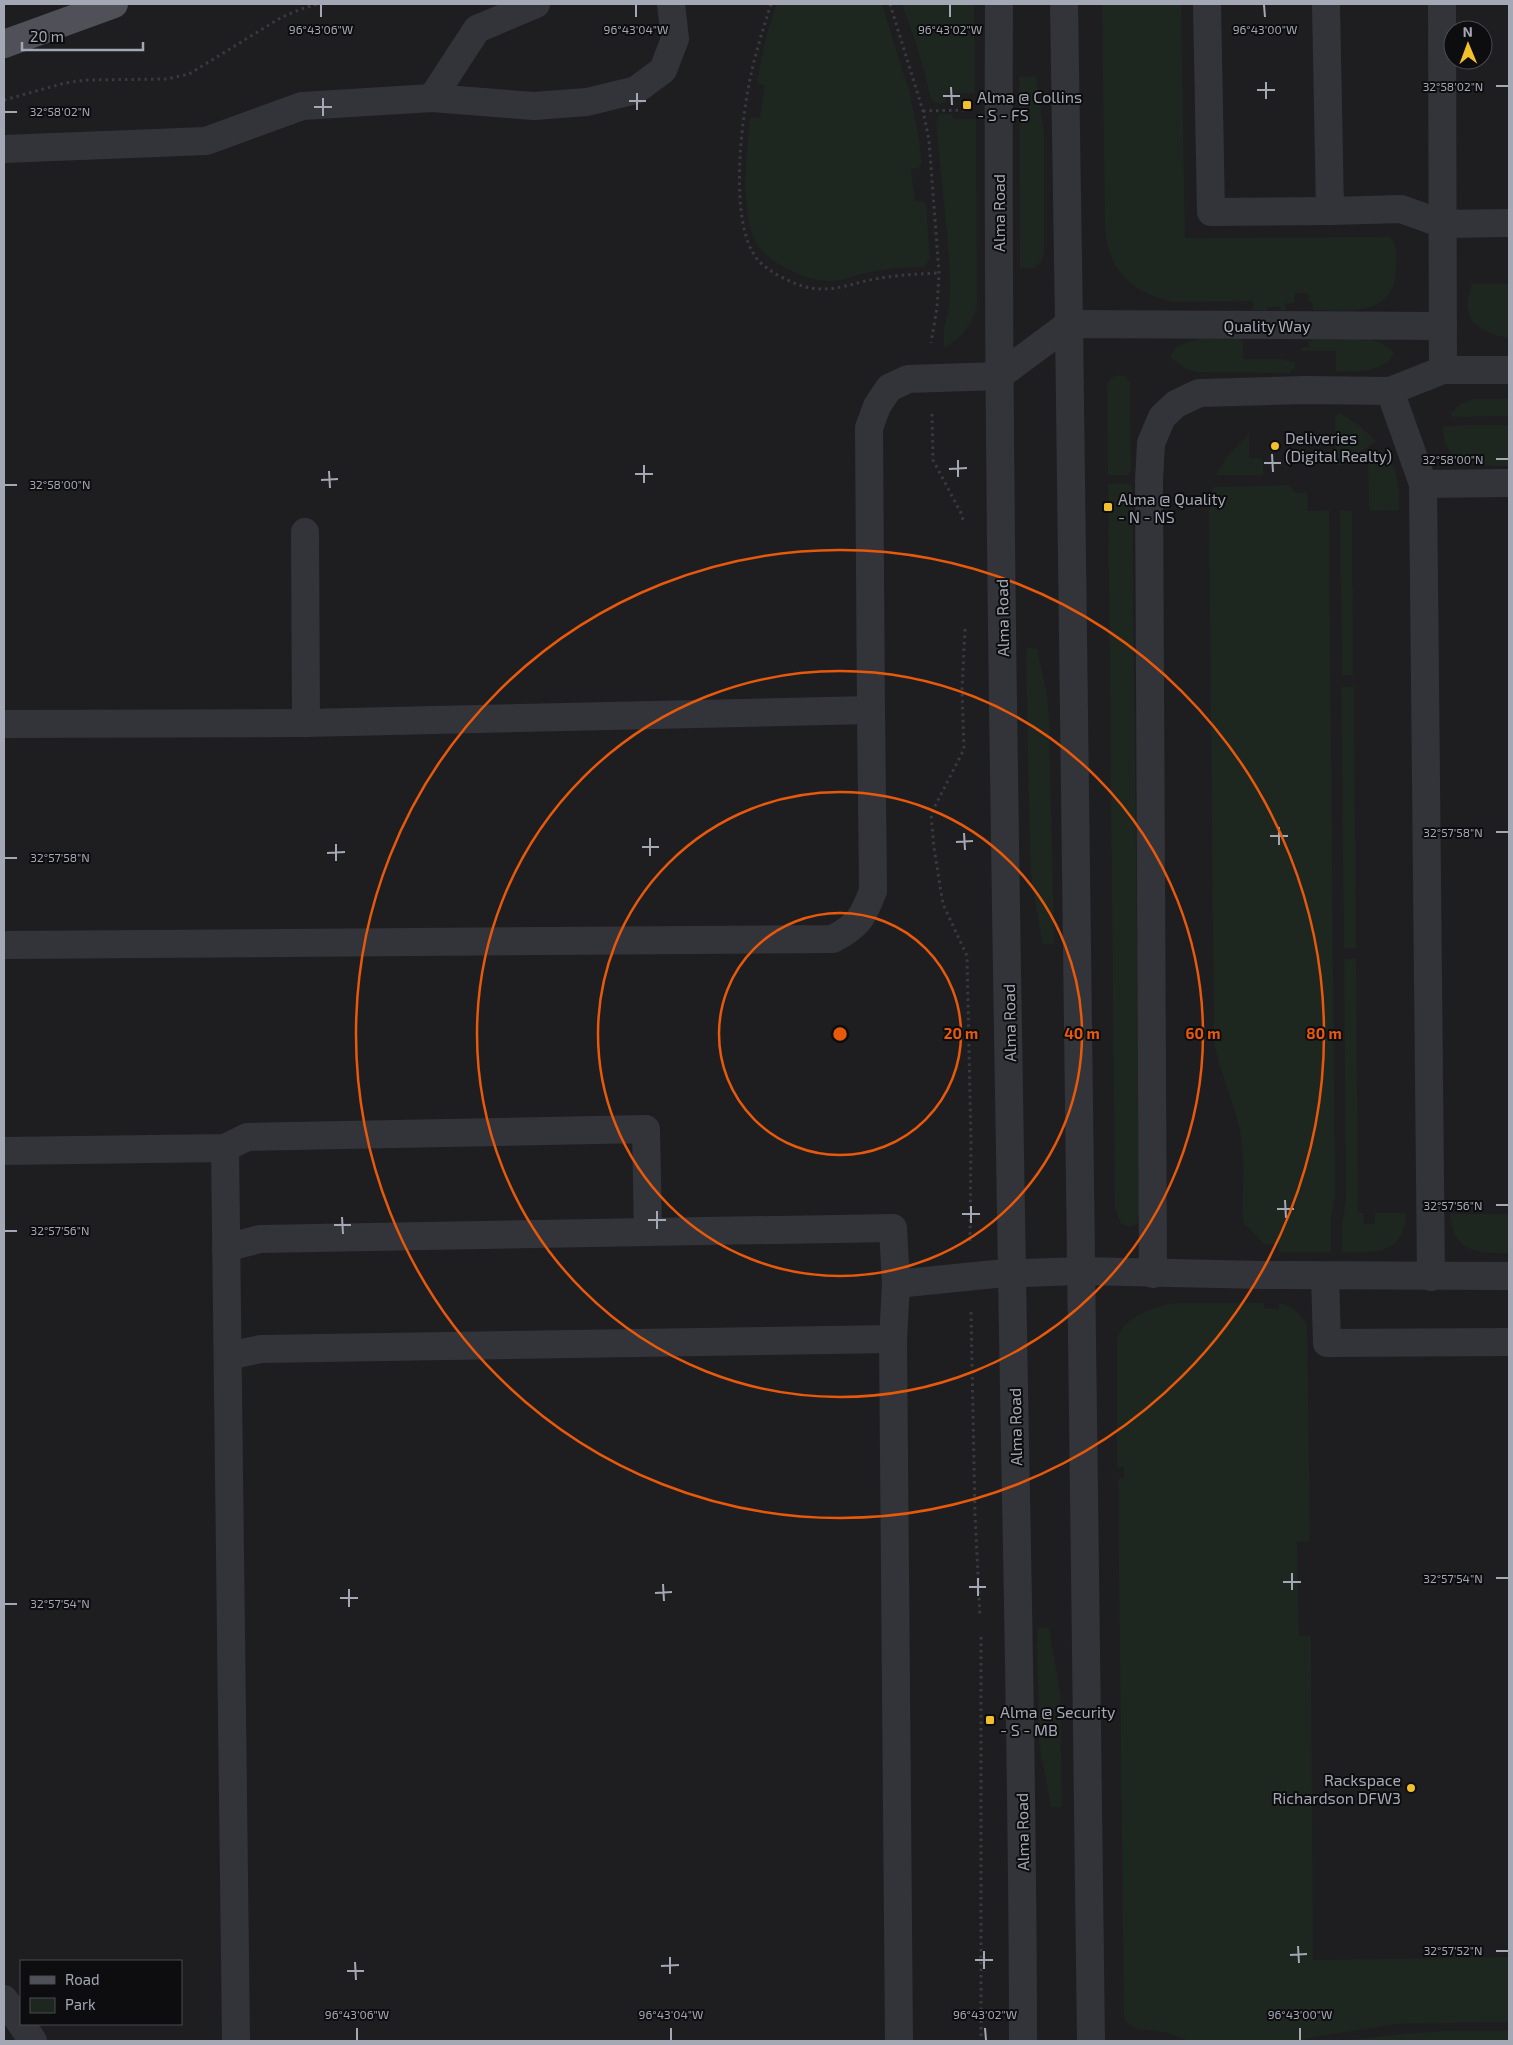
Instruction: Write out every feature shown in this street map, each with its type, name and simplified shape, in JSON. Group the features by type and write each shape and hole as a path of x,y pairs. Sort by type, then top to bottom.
{"main road":[{"path":"4,44 114,4"}],"street":[{"path":"432,98 478,29 536,4"},
{"path":"4,149 206,141 302,106 432,98 534,106 587,102 636,90 663,70 675,39 671,4"},
{"name":"Alma Road","path":"999,4 998,376 1023,1833 1023,2041"},
{"path":"1064,4 1070,324 1080,1271 1091,2041"},
{"path":"1207,4 1211,212 1401,209 1443,224 1509,223"},
{"path":"1326,4 1330,211"},
{"path":"1442,4 1443,370"},
{"path":"4,945 833,938 849,930 865,914 873,891 869,428 877,406 889,388 908,379 998,376 1070,324"},
{"name":"Quality Way","path":"1070,324 1443,326"},
{"path":"1153,1274 1149,490 1151,443 1162,417 1176,404 1199,393 1305,390 1390,391 1443,370 1509,370"},
{"path":"1390,391 1422,484 1431,1277"},
{"path":"1422,484 1509,483"},
{"path":"305,532 306,723"},
{"path":"4,724 306,723 871,710"},
{"path":"4,1151 225,1148 247,1137 646,1129 648,1232"},
{"path":"225,1148 236,2041"},
{"path":"226,1248 260,1238 893,1228 896,1284 892,1339 899,2041"},
{"path":"896,1284 1012,1273 1080,1271 1153,1274 1509,1276"},
{"path":"1326,1276 1327,1343 1509,1342"},
{"path":"228,1356 261,1349 892,1339"},
{"path":"4,1999 20,2023"},
{"path":"21,2025 32,2041"}],"path":[{"path":"4,100 65,83 86,80 167,80 189,74 282,17 318,4"},
{"path":"771,4 752,71 744,120 740,176 741,212 748,240 758,260 778,276 809,288 828,290 873,279 939,273"},
{"path":"890,4 923,110 929,140 939,273 937,308 931,347 933,460 961,513 966,530"},
{"path":"923,110 972,110"},
{"path":"965,625 962,690 964,749 931,814 934,848 943,904 967,956 975,1515 981,1621"},
{"path":"981,1631 981,2041"}],"shaded area":[{"path":"4,4 1509,4 1509,2041 4,2041"}],"green space":[{"path":"777,4 882,4 909,91 918,132 922,163 918,168 911,169 915,201 922,201 926,204 930,258 924,267 884,270 838,280 822,281 800,275 776,262 764,253 755,241 746,208 747,152 750,120 751,118 760,117 765,85 758,84 757,80 766,37"},
{"path":"902,4 974,4 975,93 948,93 945,102 939,104 932,101 916,43"},
{"path":"1102,4 1181,4 1185,238 1390,237 1396,247 1396,267 1394,284 1388,296 1368,308 1355,310 1313,310 1312,302 1309,302 1308,293 1295,293 1294,303 1286,303 1285,310 1281,310 1281,307 1268,307 1267,311 1253,310 1253,301 1173,302 1145,292 1124,277 1111,257 1105,228"},
{"path":"1036,76 1044,135 1044,253 1042,260 1035,268 1020,269 1019,77"},
{"path":"950,114 954,119 976,119 977,305 969,325 956,340 944,348 944,327 949,309 950,289 949,256 936,122 938,115"},
{"path":"1472,284 1509,284 1509,338 1488,332 1473,322 1467,307"},
{"path":"1355,337 1376,341 1393,351 1393,355 1389,361 1376,368 1338,372 1336,370 1336,351 1301,351 1301,348 1309,347 1309,341 1312,341 1312,338"},
{"path":"1213,338 1243,338 1243,359 1281,359 1295,362 1295,369 1291,369 1290,373 1197,372 1184,368 1171,358 1174,350 1190,341"},
{"path":"1118,375 1124,376 1130,382 1131,472 1127,475 1108,475 1107,384 1111,378"},
{"path":"1474,399 1509,399 1509,416 1454,417 1450,414 1459,405"},
{"path":"1340,413 1356,423 1376,441 1341,465 1337,465 1335,418"},
{"path":"1509,425 1509,466 1486,466 1465,462 1456,457 1449,450 1443,427"},
{"path":"1249,434 1249,458 1263,459 1263,475 1216,475 1227,457"},
{"path":"1382,450 1392,464 1397,478 1399,510 1369,511 1368,460"},
{"path":"1108,484 1128,484 1132,487 1140,1214 1137,1224 1130,1227 1121,1224 1115,1208"},
{"path":"1288,485 1297,493 1307,493 1308,511 1329,510 1335,1197 1331,1218 1331,1252 1279,1252 1279,1244 1264,1244 1243,1222 1241,1136 1214,1043 1209,509 1213,487"},
{"path":"1340,511 1352,511 1353,675 1342,675"},
{"path":"1026,648 1037,649 1047,694 1054,944 1043,944 1032,884"},
{"path":"1341,687 1354,687 1356,948 1344,948"},
{"path":"1344,959 1356,959 1358,1213 1363,1213 1364,1224 1375,1224 1375,1213 1406,1213 1404,1227 1400,1237 1394,1244 1386,1249 1366,1252 1342,1252 1342,1224 1346,1199"},
{"path":"1450,1214 1509,1214 1509,1253 1477,1251 1469,1248 1456,1237"},
{"path":"1174,1303 1264,1303 1264,1308 1279,1309 1279,1303 1296,1311 1307,1326 1310,1541 1297,1542 1299,1636 1311,1636 1313,1960 1509,1957 1509,2022 1396,2024 1298,2041 1190,2041 1165,2032 1137,2029 1124,2020 1118,1479 1124,1478 1124,1467 1117,1467 1117,1339 1126,1324 1132,1319 1140,1314"},
{"path":"1037,1628 1049,1628 1060,1692 1062,1807 1051,1807 1039,1743"},
{"path":"1448,2031 1509,2031 1509,2041 1343,2041 1402,2034"}],"place":[{"name":"Alma @ Collins - S - FS","path":"967,105"},
{"name":"Deliveries (Digital Realty)","path":"1275,446"},
{"name":"Alma @ Quality - N - NS","path":"1108,507"},
{"name":"Alma @ Security - S - MB","path":"990,1720"},
{"name":"Rackspace Richardson DFW3","path":"1411,1788"}]}
